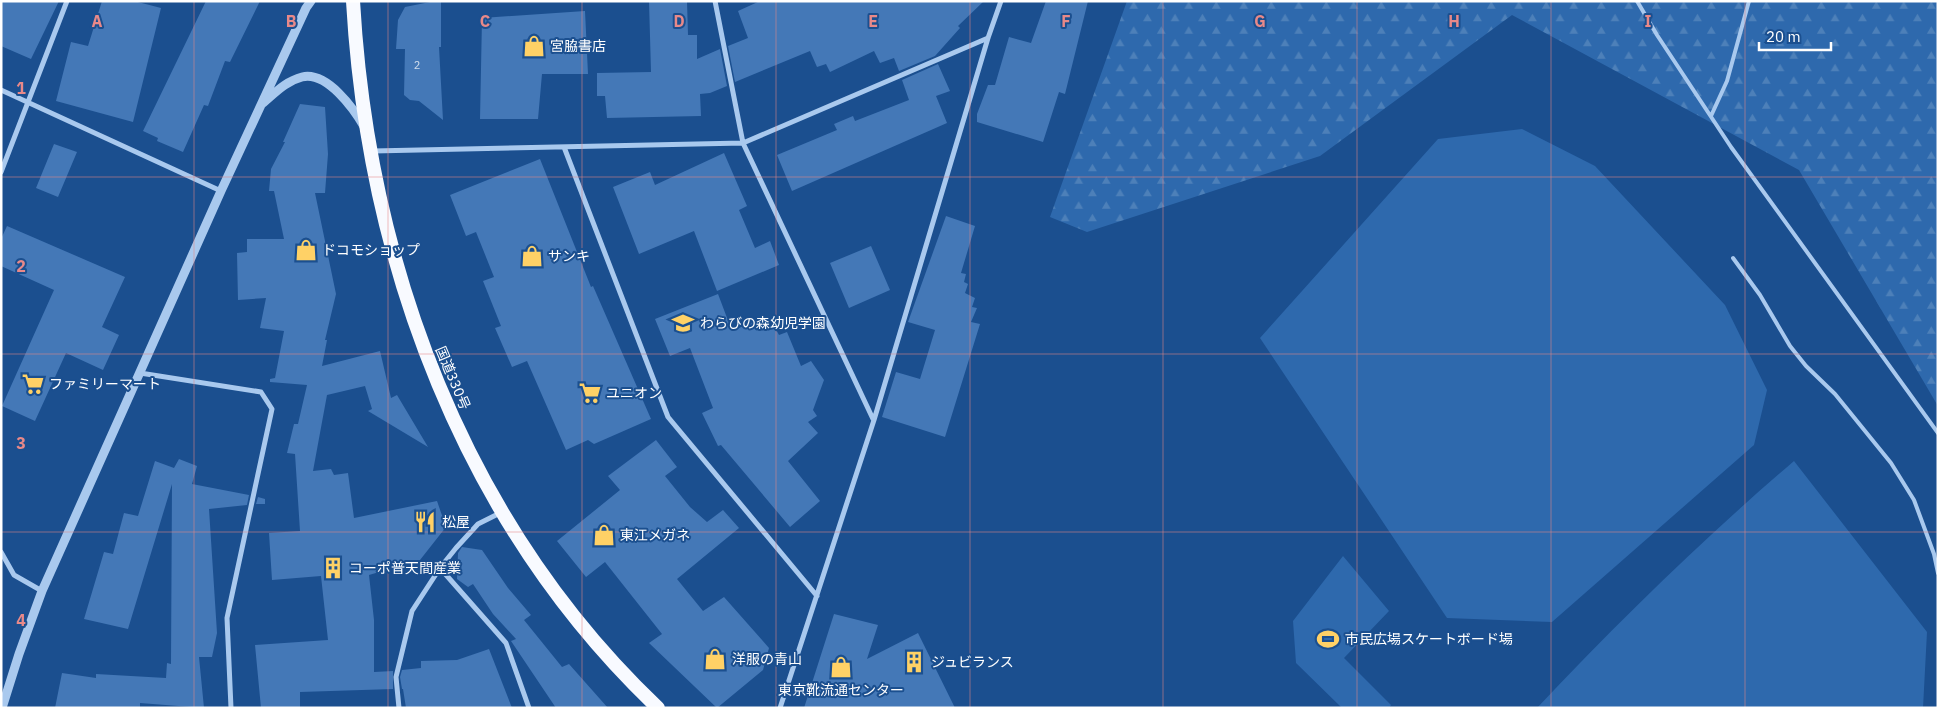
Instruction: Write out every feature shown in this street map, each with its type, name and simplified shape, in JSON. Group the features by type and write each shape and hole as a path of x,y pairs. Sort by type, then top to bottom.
{"highway":[{"name":"国道330号","path":"353,1 356,58 370,151 395,262 419,339 453,418 502,512 563,602 606,653 658,708"}],"street":[{"path":"1,172 67,1"},
{"path":"2,706 42,591 221,191 306,8 311,1"},
{"path":"715,1 743,143 874,420"},
{"path":"780,708 874,420 988,38 1001,1"},
{"path":"370,151 743,143 988,38"},
{"path":"261,104 285,84 303,77 317,79 336,90 357,114 368,133"},
{"path":"1,90 221,191"},
{"path":"564,147 668,417 817,596"},
{"path":"140,373 261,392 272,409 227,618 231,708"},
{"path":"399,708 396,676 412,611 440,568 478,524 502,512"},
{"path":"1,552 14,575 42,591"},
{"path":"440,568 506,642 529,708"}],"lane":[{"path":"1637,1 1657,35 1743,163 1938,433"},
{"path":"1711,116 1727,81 1749,1"},
{"path":"1733,258 1760,295 1790,346 1806,366 1835,394 1891,463 1914,500 1934,554 1938,573"}],"green space":[{"path":"1127,1 1938,1 1938,406 1799,170 1512,15 1320,156 1087,232 1050,217"},
{"path":"1522,129 1595,166 1725,305 1767,390 1754,445 1552,622 1447,618 1260,338 1438,139"},
{"path":"1794,461 1927,632 1923,708 1537,708 1663,581 1727,520"},
{"name":"市民広場スケートボード場","path":"1343,556 1389,611 1344,658 1391,705 1389,708 1342,708 1296,663 1293,621"}],"building":[{"path":"1,1 59,1 31,59 1,46"},
{"path":"102,1 134,1 161,8 133,122 56,101 71,42 88,46"},
{"path":"206,1 260,1 230,62 225,61 208,106 204,105 183,152 157,141 158,138 143,131"},
{"path":"441,1 441,47 439,47 443,120 419,101 410,100 404,95 405,49 396,49 398,20 405,7"},
{"path":"649,1 687,1 688,35 697,35 697,59 720,49 727,86 710,93 700,94 701,116 607,118 605,96 597,96 597,73 651,72"},
{"path":"760,1 984,1 958,26 960,28 935,56 899,71 894,58 880,63 874,51 830,72 826,64 817,67 810,51 735,82 728,46 748,38 738,11"},
{"path":"1046,1 1088,1 1065,94 1059,92 1043,142 977,122 977,114 988,85 995,85 1009,37 1031,43"},
{"name":"宮脇書店","path":"585,11 588,74 542,74 538,119 480,119 482,18"},
{"path":"938,64 950,91 936,96 947,123 792,191 777,155 837,130 834,124 853,116 855,121 909,100 902,80"},
{"path":"300,104 325,107 328,154 325,193 315,193 336,294 325,340 327,340 322,366 380,351 391,398 397,395 428,447 368,411 372,409 365,386 327,395 313,471 331,469 334,475 348,473 354,518 437,501 446,527 420,560 369,575 374,620 374,672 393,671 393,689 300,692 300,708 261,708 255,645 328,640 321,576 272,580 269,533 300,531 295,454 287,453 294,424 298,424 307,385 270,382 270,379 275,378 284,331 260,328 266,298 238,300 237,253 247,252 247,239 284,239 274,191 269,191 271,169 285,142 283,142"},
{"path":"54,144 77,152 58,197 36,188"},
{"path":"724,153 747,206 739,210 755,248 770,241 779,265 717,291 694,231 639,254 613,187 650,172 655,185"},
{"path":"540,159 591,287 593,286 651,419 594,444 588,440 566,450 527,361 512,367 495,328 501,326 483,281 494,277 476,232 466,236 450,195"},
{"path":"946,216 975,226 961,273 966,274 964,282 968,284 965,293 975,298 972,307 977,308 971,322 980,324 945,437 882,417 896,372 920,379 935,330 908,322"},
{"path":"7,226 125,277 102,327 119,335 103,370 66,353 35,421 2,406 54,290 1,266 1,239"},
{"path":"871,246 890,290 849,308 830,263"},
{"path":"718,294 732,331 762,318 767,325 772,322 779,335 787,332 801,366 811,361 824,380 813,410 817,416 808,422 818,433 788,461 820,501 790,527 721,445 718,446 702,413 713,408 690,348 670,356 655,319"},
{"path":"656,440 677,467 665,476 690,507 707,522 723,510 739,528 677,579 703,611 724,597 769,648 763,670 717,708 649,643 662,634 605,562 586,577 557,541 620,490 608,476"},
{"path":"179,459 197,466 192,484 249,495 247,505 209,509 217,633 212,657 199,657 204,708 140,703 140,708 55,708 62,673 96,678 96,674 166,678 167,663 171,664 172,484 128,629 84,619 104,552 113,554 124,513 138,516 155,461 174,468"},
{"path":"258,497 265,499 265,504 256,504"},
{"path":"462,547 482,550 508,588 531,615 524,620 562,667 569,664 608,708 556,708 511,641 516,639 493,614 473,584 468,587 457,579 458,553"},
{"path":"834,614 878,625 867,659 918,633 955,708 804,708"},
{"path":"489,649 512,708 406,708 400,677 402,670 421,668 421,661 457,660"}],"place":[{"name":"宮脇書店","path":"534,46"},
{"name":"ドコモショップ","path":"306,250"},
{"name":"サンキ","path":"532,256"},
{"name":"わらびの森幼児学園","path":"683,323"},
{"name":"ファミリーマート","path":"33,384"},
{"name":"ユニオン","path":"590,393"},
{"name":"松屋","path":"425,522"},
{"name":"東江メガネ","path":"604,535"},
{"name":"コーポ普天間産業","path":"333,568"},
{"name":"市民広場スケートボード場","path":"1328,639"},
{"name":"洋服の青山","path":"715,659"},
{"name":"ジュビランス","path":"914,662"},
{"name":"東京靴流通センター","path":"841,667"}]}
